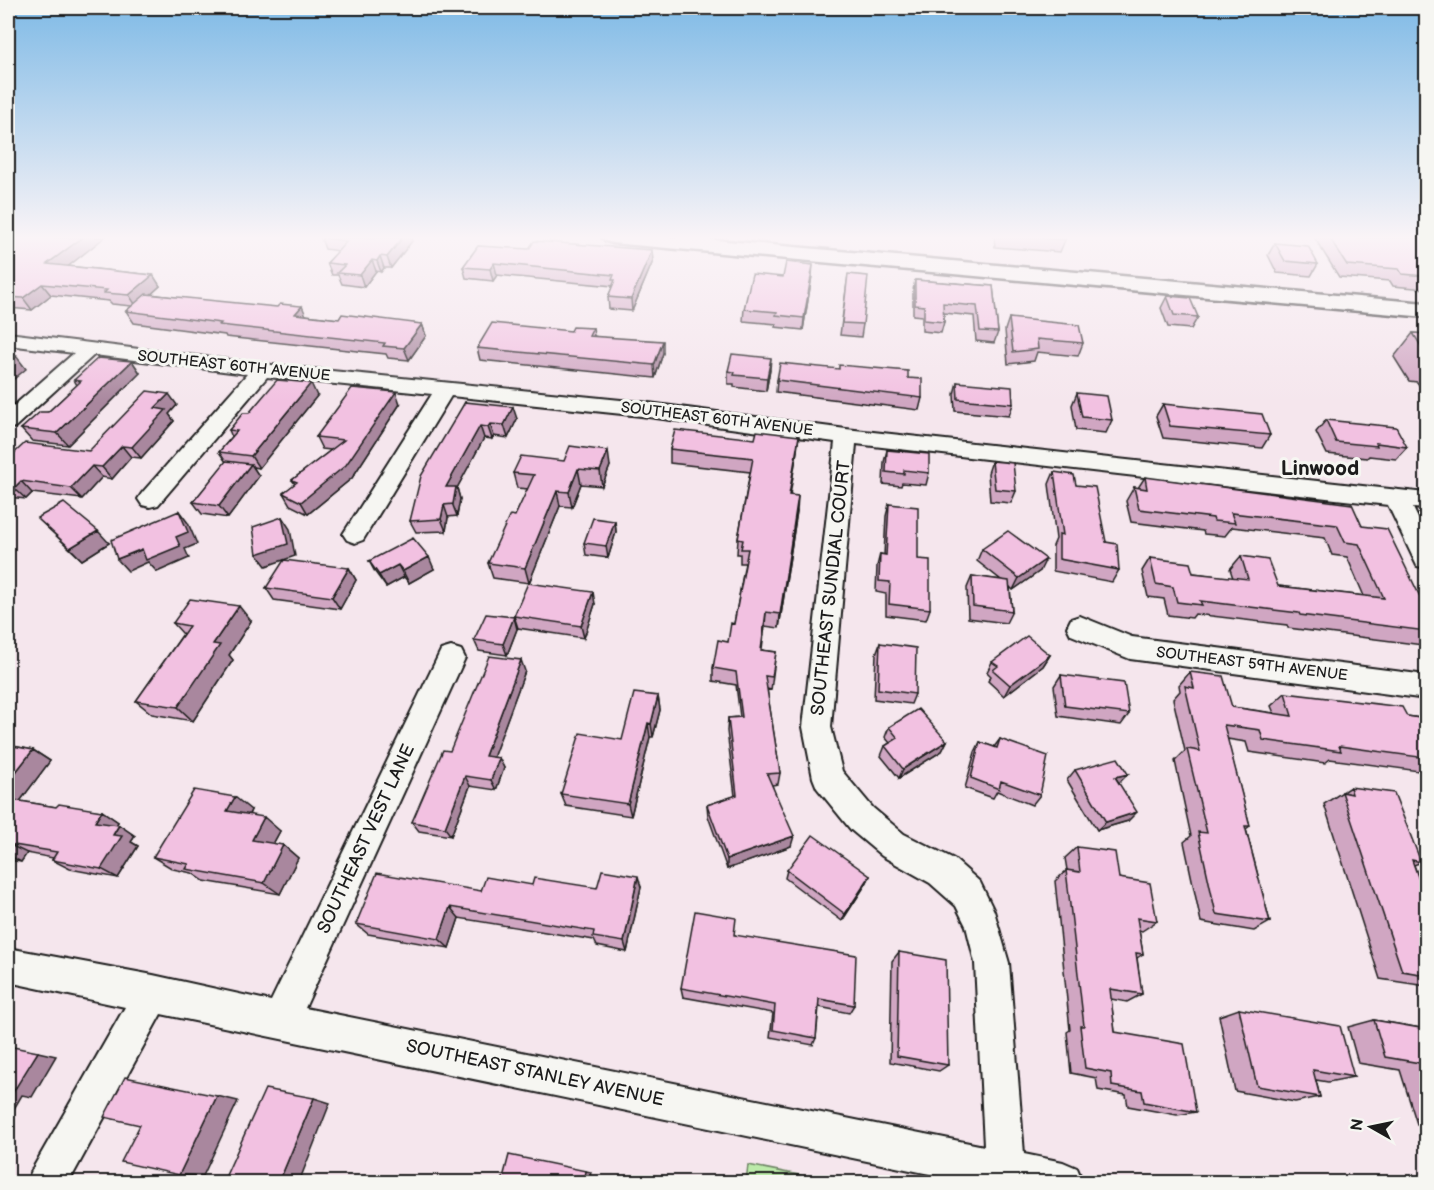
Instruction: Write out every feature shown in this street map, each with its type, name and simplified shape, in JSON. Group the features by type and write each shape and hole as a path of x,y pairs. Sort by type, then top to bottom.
{"main road":[{"path":"1231,293 1426,310"}],"street":[{"name":"SOUTHEAST 60TH AVENUE","path":"8,339 262,370 641,409 846,436 1426,501"},
{"path":"8,422 88,350"},
{"path":"150,499 262,370"},
{"path":"355,534 445,389"},
{"name":"SOUTHEAST SUNDIAL COURT","path":"846,436 817,727 828,778 870,826 893,845 942,871 968,894 982,923 992,963 1005,1171"},
{"path":"1396,497 1426,559"},
{"name":"SOUTHEAST 59TH AVENUE","path":"1080,627 1130,648 1426,687"},
{"name":"SOUTHEAST VEST LANE","path":"280,1020 451,658"},
{"name":"SOUTHEAST STANLEY AVENUE","path":"8,965 1063,1182"},
{"path":"47,1182 153,993"}],"green space":[{"path":"748,1165 834,1182 746,1182"}],"building":[{"path":"8,293 30,293 23,298 8,297"},
{"path":"104,293 132,293 129,295"},
{"path":"610,293 634,293 631,299 608,297"},
{"path":"748,293 808,293 804,318 776,315 777,312 744,309"},
{"path":"846,293 866,293 863,324 842,323"},
{"path":"915,293 994,293 998,332 980,331 977,306 943,303 944,322 924,320 924,306 915,305"},
{"path":"146,294 277,307 280,304 302,306 295,314 339,319 342,314 422,324 404,348 383,346 385,343 219,325 221,323 126,311"},
{"path":"1167,296 1190,298 1198,317 1174,315"},
{"path":"1009,318 1079,325 1083,343 1037,339 1038,349 1013,352"},
{"path":"492,323 571,331 573,327 593,328 589,336 663,341 654,365 477,348"},
{"path":"1413,333 1426,334 1426,354"},
{"path":"732,354 771,358 767,378 734,375 735,372 728,371"},
{"path":"8,356 16,356 8,363"},
{"path":"98,358 132,361 57,433 21,429 40,412 48,412 81,381 74,380"},
{"path":"780,363 839,369 839,365 908,371 908,378 922,379 922,398 777,380"},
{"path":"277,380 311,383 251,456 219,452 237,431 229,430 243,413 249,413"},
{"path":"957,382 1012,387 1013,404 958,399"},
{"path":"352,388 396,392 346,465 301,502 283,493 297,482 292,480 344,440 316,437"},
{"path":"147,391 169,394 155,408 166,410 132,447 122,446 102,467 92,466 71,488 21,481 14,488 8,487 8,459 25,443 89,451"},
{"path":"1077,393 1107,396 1112,420 1082,417"},
{"path":"465,402 513,407 504,425 480,426 446,487 456,487 453,504 444,505 441,519 410,521 421,476"},
{"path":"1163,404 1262,414 1270,435 1170,426"},
{"path":"1326,420 1396,427 1407,447 1376,443 1377,446 1336,442"},
{"path":"675,430 755,439 757,431 799,436 789,495 798,496 780,614 766,612 761,650 776,652 772,677 765,676 780,773 767,774 794,836 727,859 707,805 737,795 728,718 742,717 736,672 713,668 718,640 728,642 731,623 734,624 748,549 741,549 743,540 738,539 753,458 670,449"},
{"path":"570,446 608,451 600,471 578,469 569,492 557,491 525,568 488,563 510,515 515,516 534,475 513,473 521,456 564,461"},
{"path":"887,450 929,454 929,473 904,470 904,474 886,472"},
{"path":"226,461 251,464 219,506 193,502"},
{"path":"992,461 1013,463 1016,491 995,489"},
{"path":"1054,472 1074,475 1076,485 1095,487 1106,542 1117,544 1119,570 1059,559 1059,534 1063,535"},
{"path":"1145,477 1352,504 1362,526 1387,529 1426,609 1426,631 1200,601 1202,605 1177,602 1173,587 1156,584 1150,558 1190,563 1193,573 1248,579 1241,556 1268,560 1278,586 1384,598 1359,544 1345,542 1337,525 1231,513 1235,523 1139,509 1134,487 1147,489"},
{"path":"64,503 98,531 70,548 37,518"},
{"path":"889,504 918,507 918,559 930,560 930,609 889,604 890,582 879,581 880,554 886,555"},
{"path":"179,511 188,532 176,537 180,546 146,560 142,549 117,559 111,540"},
{"path":"282,517 288,544 257,554 253,527"},
{"path":"593,518 615,521 606,546 584,543"},
{"path":"1008,531 1046,559 1019,578 982,549"},
{"path":"413,538 429,557 403,571 398,565 379,575 369,561"},
{"path":"284,560 349,568 332,597 266,588"},
{"path":"972,576 1009,581 1012,611 973,606"},
{"path":"528,583 593,592 581,626 514,616"},
{"path":"190,599 239,606 213,644 220,645 178,707 136,701 189,626 173,623"},
{"path":"486,614 514,617 503,644 474,640"},
{"path":"1027,636 1050,655 1010,685 993,670 998,666 992,662"},
{"path":"880,643 916,648 915,694 878,689"},
{"path":"489,656 521,660 485,756 499,758 491,780 465,776 445,828 412,822 443,750 450,751"},
{"path":"1190,672 1223,676 1232,707 1292,716 1285,693 1402,707 1407,716 1426,719 1426,758 1339,746 1341,751 1263,740 1260,730 1224,725 1250,826 1245,826 1270,922 1216,914 1198,832 1207,833 1187,749 1200,751 1185,686 1194,688"},
{"path":"1061,675 1124,683 1129,714 1065,706"},
{"path":"634,693 658,696 651,724 648,723 628,804 561,794 580,733 622,740"},
{"path":"918,709 947,741 903,769 885,746 898,738 889,727"},
{"path":"1000,739 1048,756 1040,795 1001,781 999,789 971,778 980,742 997,748"},
{"path":"8,745 33,750 8,782"},
{"path":"1118,758 1128,774 1115,777 1137,812 1106,822 1075,770"},
{"path":"1350,787 1394,793 1421,862 1412,860 1426,899 1426,975 1402,971 1342,792 1352,794"},
{"path":"194,790 235,797 227,811 264,817 252,840 283,845 264,883 186,869 189,864 153,857"},
{"path":"8,799 56,807 59,804 102,811 95,822 119,825 113,835 122,836 101,869 52,860 57,852 8,844"},
{"path":"813,835 870,876 845,914 787,870"},
{"path":"1077,847 1115,852 1119,878 1150,883 1157,921 1137,918 1143,954 1136,953 1142,994 1110,989 1115,1032 1184,1044 1196,1112 1144,1102 1142,1091 1112,1086 1111,1073 1085,1068 1080,1026 1084,1026 1066,870 1080,872"},
{"path":"602,870 638,876 624,942 593,937 594,931 450,907 439,939 356,924 377,873 481,891 486,877 532,885 534,878 597,888"},
{"path":"695,911 736,918 734,935 856,955 854,1005 819,999 816,1038 773,1030 775,1005 681,988"},
{"path":"899,952 946,960 948,1065 897,1056"},
{"path":"1239,1009 1340,1026 1354,1077 1313,1070 1320,1097 1257,1086"},
{"path":"1374,1020 1426,1029 1426,1064 1385,1057"},
{"path":"8,1046 38,1052 12,1094 8,1093"},
{"path":"125,1077 217,1096 179,1175 121,1162 140,1125 104,1117"},
{"path":"265,1089 314,1098 279,1182 223,1182"},
{"path":"509,1155 586,1171 583,1182 502,1182"}],"district":[{"name":"Linwood","path":"1320,468"}]}
